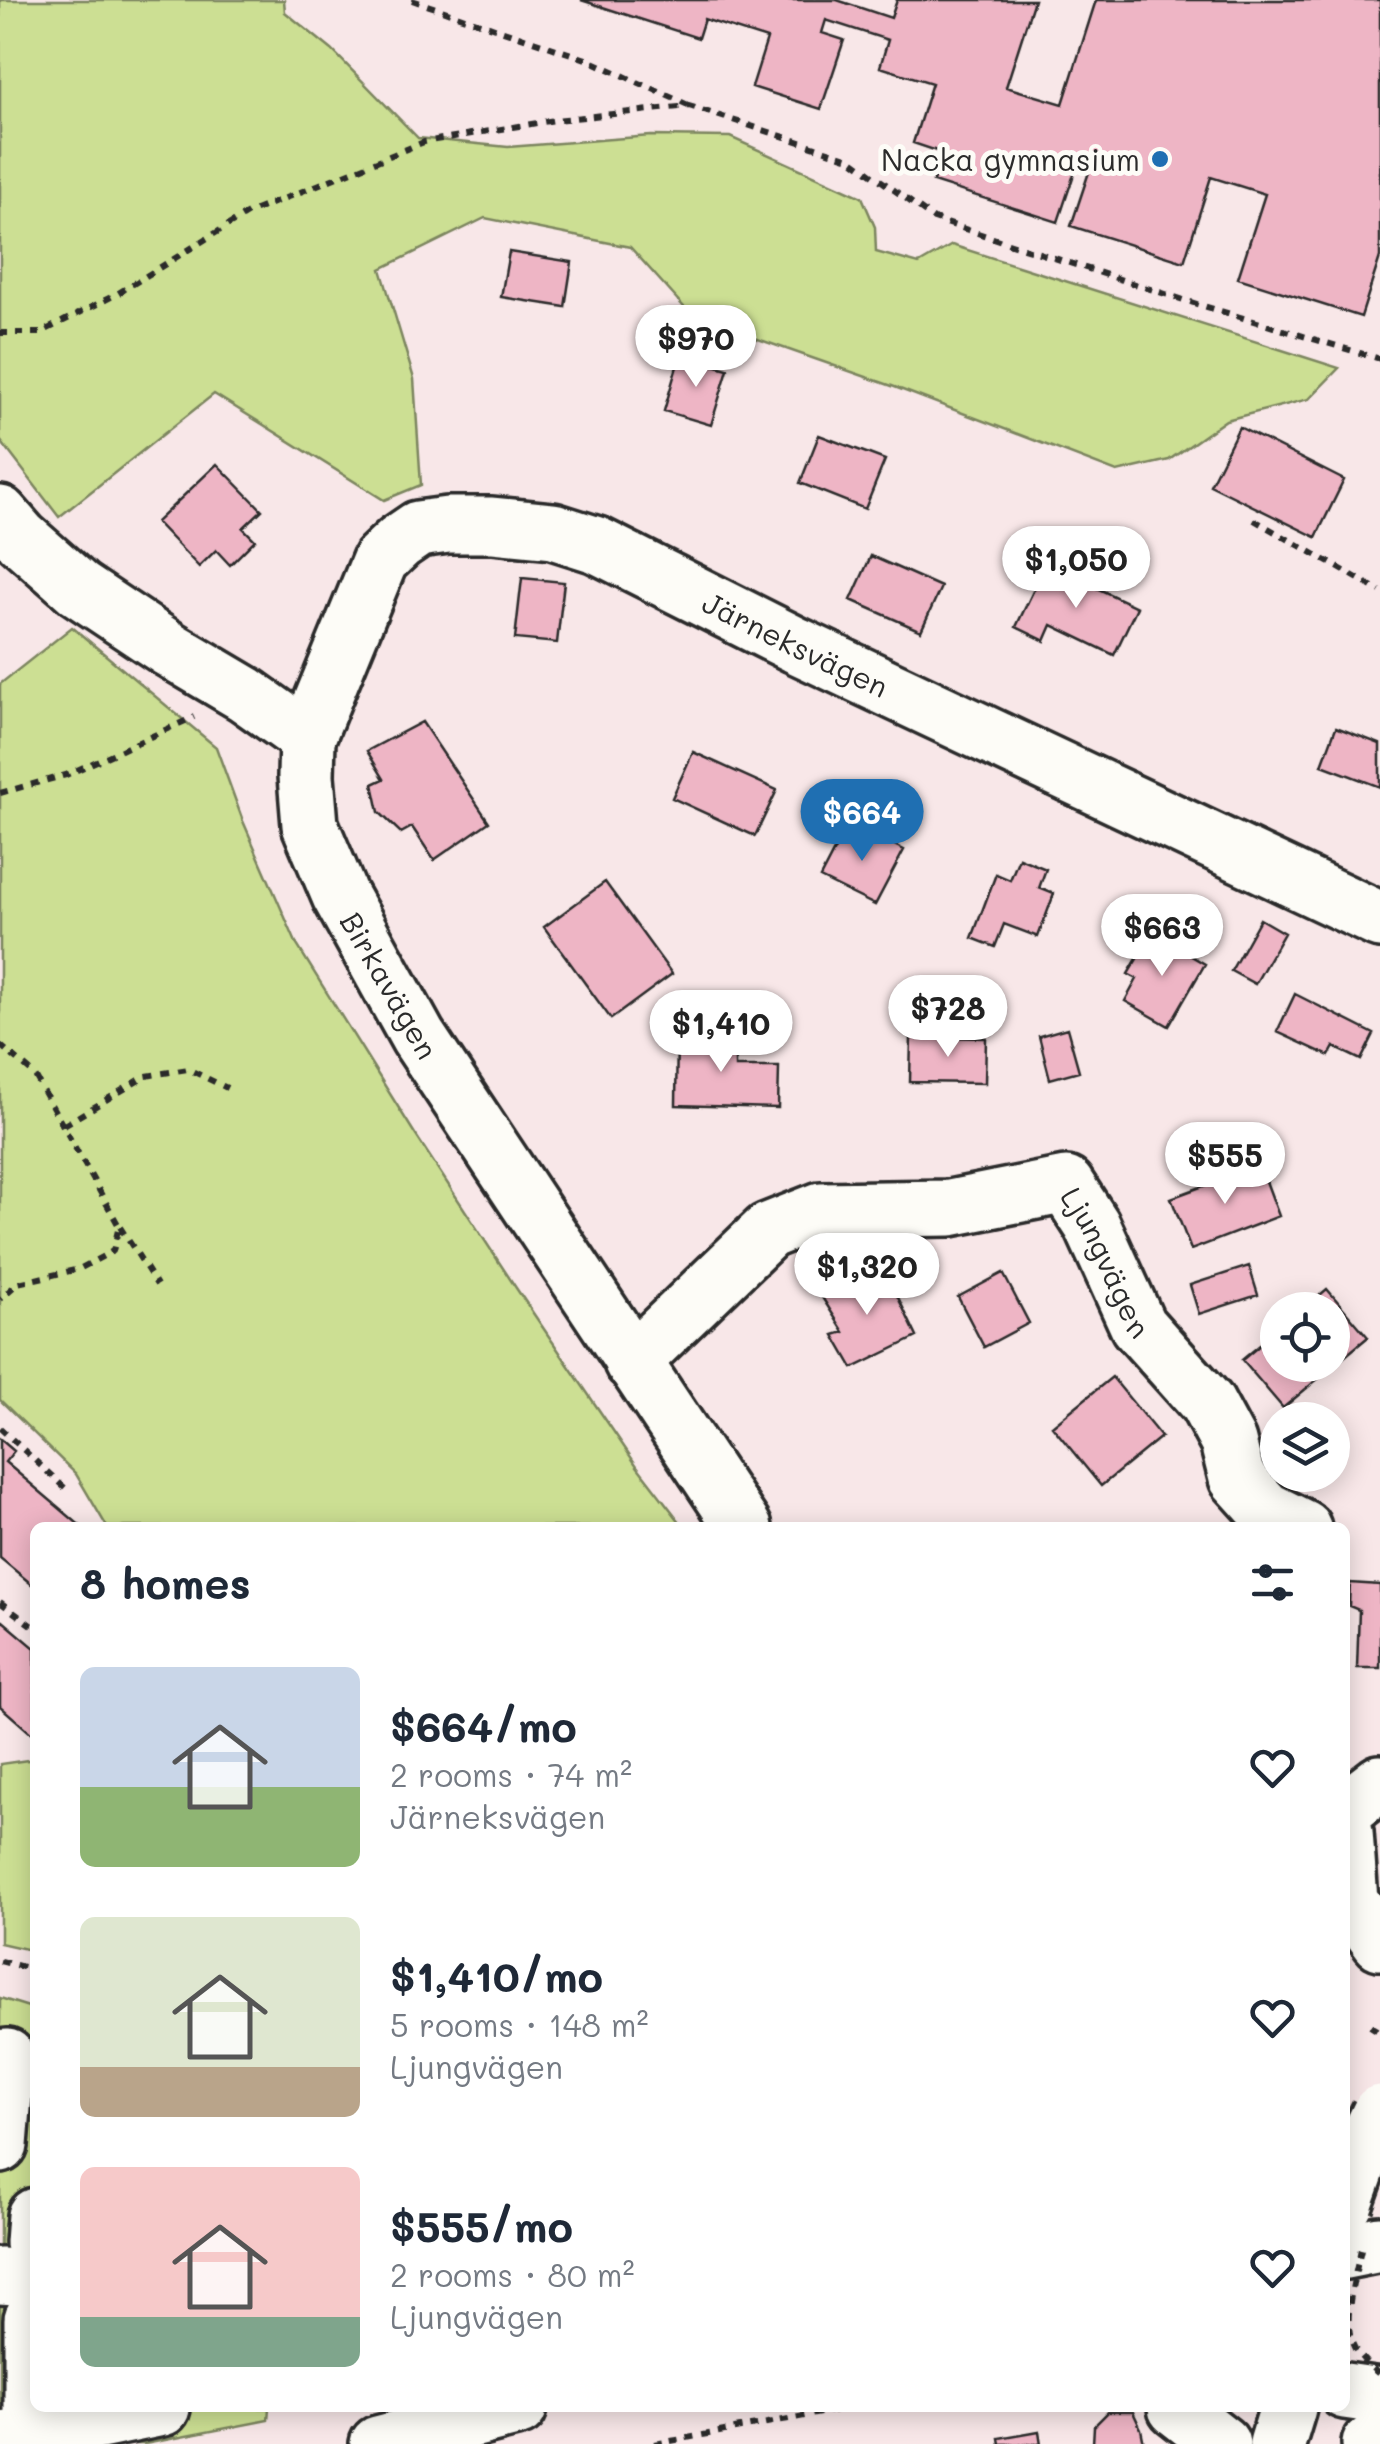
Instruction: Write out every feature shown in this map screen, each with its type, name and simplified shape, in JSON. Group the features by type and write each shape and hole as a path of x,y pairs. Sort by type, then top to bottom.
{"street":[{"path":"0,514 79,589 307,738"},
{"name":"Järneksvägen","path":"307,738 380,560 399,542 418,530 448,524 553,531 598,545 796,645 1380,920"},
{"name":"Birkavägen","path":"307,738 310,825 340,896 418,1037 740,1522"},
{"name":"Ljungvägen","path":"632,1362 768,1231 821,1210 950,1208 1066,1185 1092,1225 1138,1326 1206,1404 1228,1442 1237,1478 1265,1509 1291,1522"},
{"path":"1350,1806 1380,1783"},
{"path":"1350,1902 1380,1942"},
{"path":"14,2059 0,2148 30,2151"},
{"path":"1360,2234 1368,2138 1380,2113"},
{"path":"24,2281 16,2437 142,2412"},
{"path":"1350,2392 1380,2396"},
{"path":"378,2444 502,2412"},
{"path":"1181,2412 1222,2444"},
{"path":"1277,2444 1287,2412"},
{"path":"1370,2444 1380,2441"}],"path":[{"path":"412,0 588,60 689,106 850,158 934,219 1380,359"},
{"path":"0,333 40,333 117,294 248,213 424,142 556,120 689,106"},
{"path":"1254,520 1380,591"},
{"path":"0,793 66,775 245,694"},
{"path":"0,1045 34,1074 156,1285"},
{"path":"64,1125 146,1076 188,1069 228,1088"},
{"path":"0,1300 18,1284 79,1269 113,1251 120,1226"},
{"path":"0,1428 66,1490"},
{"path":"0,1602 30,1624"},
{"path":"0,1961 30,1969"},
{"path":"1370,2026 1380,2032"},
{"path":"1350,2308 1360,2234"},
{"path":"1350,2336 1355,2350 1380,2375"},
{"path":"655,2444 826,2412"}],"green space":[{"path":"0,0 284,0 285,12 332,50 418,138 508,147 651,136 730,137 862,197 875,227 876,252 919,264 952,245 1339,368 1309,399 1226,420 1169,460 1117,472 892,386 692,316 630,247 485,218 381,269 414,379 421,485 384,500 214,394 59,517 0,440"},
{"path":"72,627 216,747 243,821 297,945 516,1288 637,1466 680,1522 104,1522 76,1474 0,1400 0,684"},
{"path":"30,1760 30,1950 0,1943 0,1764"},
{"path":"0,1998 30,2007 30,2412 269,2412 268,2420 145,2444 0,2444"}],"building":[{"name":"Nacka gymnasium","path":"581,0 837,0 891,18 897,0 1034,0 1006,87 1063,104 1096,0 1380,0 1380,257 1361,317 1238,278 1265,194 1211,177 1184,262 1071,226 1090,169 1077,165 1058,222 933,182 943,153 913,143 932,83 880,67 888,40 826,20 822,33 844,40 821,109 752,87 767,39 704,19 698,38"},
{"path":"509,252 572,262 565,307 501,297"},
{"path":"680,356 728,369 711,425 664,411"},
{"path":"1239,427 1344,480 1316,537 1210,485"},
{"path":"819,435 885,460 865,509 800,483"},
{"path":"217,464 262,510 243,528 255,540 230,565 216,550 199,567 156,522"},
{"path":"871,556 941,587 921,631 851,600"},
{"path":"1046,564 1137,607 1114,655 1052,625 1045,641 1016,627"},
{"path":"522,578 564,582 557,643 515,639"},
{"path":"422,722 489,822 434,860 412,827 401,833 379,812 373,784 384,779 367,751"},
{"path":"1336,727 1380,744 1380,787 1322,765"},
{"path":"693,752 777,790 755,836 672,798"},
{"path":"849,822 904,850 875,905 820,878"},
{"path":"1019,858 1046,869 1039,888 1054,894 1038,937 1004,924 995,947 972,938 996,874 1010,880"},
{"path":"605,882 672,974 611,1019 544,927"},
{"path":"1260,919 1284,933 1255,984 1231,971"},
{"path":"1152,933 1205,964 1169,1026 1125,1001 1137,979 1128,974"},
{"path":"1295,994 1374,1034 1361,1060 1334,1047 1329,1056 1277,1032"},
{"path":"1067,1028 1079,1071 1050,1079 1039,1036"},
{"path":"677,1034 735,1035 735,1067 779,1067 778,1108 676,1105"},
{"path":"911,1036 986,1038 985,1083 910,1082"},
{"path":"1260,1165 1279,1216 1191,1250 1171,1198"},
{"path":"1249,1266 1258,1295 1199,1314 1190,1285"},
{"path":"865,1268 877,1292 892,1285 917,1337 853,1368 834,1335 844,1332 818,1291"},
{"path":"1003,1273 1029,1323 984,1347 958,1297"},
{"path":"1350,1316 1368,1337 1350,1352"},
{"path":"1260,1345 1260,1381 1242,1360"},
{"path":"1112,1377 1161,1437 1101,1486 1052,1426"},
{"path":"1261,1382 1314,1382 1290,1402 1278,1402"},
{"path":"0,1439 14,1451 5,1462 76,1522 30,1522 30,1583 0,1558"},
{"path":"1350,1583 1380,1585 1380,1668 1357,1668 1359,1610 1350,1606"},
{"path":"3,1621 30,1644 30,1732 0,1706"},
{"path":"1108,2412 1133,2412 1144,2444 1093,2444 1094,2426"},
{"path":"1039,2431 1041,2444 1000,2444 999,2438"}],"place":[{"name":"Nacka gymnasium","path":"1160,159"}]}
